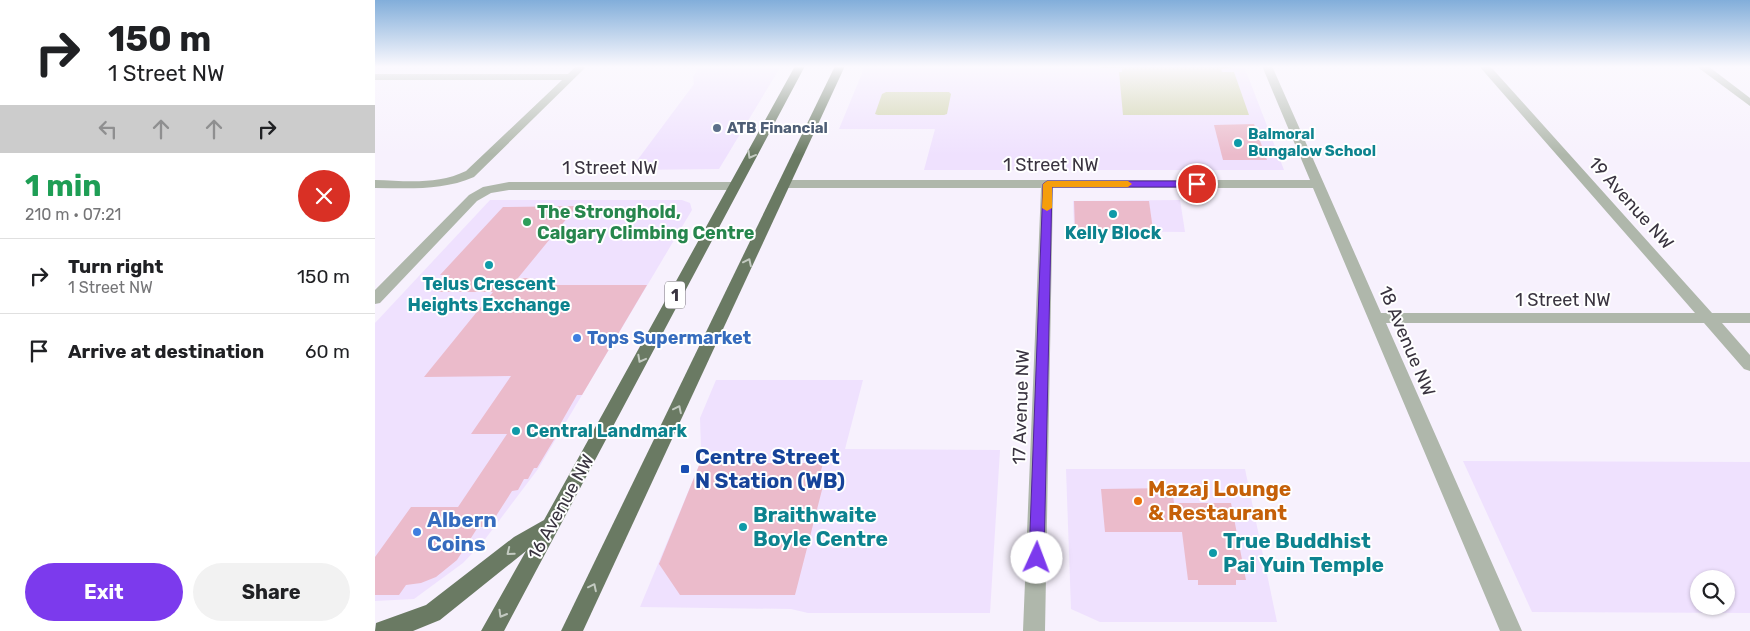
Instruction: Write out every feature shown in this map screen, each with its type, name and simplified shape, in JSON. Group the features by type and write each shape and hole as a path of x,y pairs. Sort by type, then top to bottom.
{"highway":[{"name":"16 Avenue NW","path":"492,631 551,526 784,95"},
{"path":"572,631 826,95"},
{"path":"384,631 433,613 521,543 551,526"}],"street":[{"path":"375,184 438,184 457,181 474,171 551,95"},
{"name":"18 Avenue NW","path":"1280,95 1511,631"},
{"name":"19 Avenue NW","path":"1510,95 1750,365"},
{"path":"1740,95 1750,103"},
{"name":"1 Street NW","path":"785,184 1318,184"},
{"name":"17 Avenue NW","path":"1034,631 1047,184"},
{"name":"1 Street NW","path":"375,300 473,198 487,190 509,186 733,186"},
{"name":"1 Street NW","path":"1376,318 1750,318"}],"shaded area":[{"path":"685,95 763,95 719,169 630,170"},
{"path":"853,95 1255,95 1284,170 924,170 935,129 839,129"},
{"path":"490,200 682,200 690,203 692,210 538,469 483,542 463,563 414,599 375,601 375,323"},
{"name":"Kelly Block","path":"1180,200 1185,232 1074,231 1073,201"},
{"path":"716,380 863,380 845,449 1000,450 990,613 808,613 791,609 640,607 706,449 701,448 700,418"},
{"path":"1463,461 1750,462 1750,613 1735,613 1735,570 1690,570 1690,613 1532,612"},
{"path":"1066,469 1245,469 1277,622 1100,622 1071,609"}],"green space":[{"path":"881,95 951,95 947,114 944,115 875,114"},
{"path":"1121,95 1242,95 1249,115 1123,115"}],"building":[{"name":"Balmoral Bungalow School","path":"1254,124 1267,160 1223,160 1214,125"},
{"name":"Kelly Block","path":"1074,201 1149,201 1153,230 1075,230"},
{"name":"Central Landmark","path":"577,206 518,278 532,278 527,285 647,285 582,395 577,395 558,428 561,428 537,468 534,468 528,479 524,479 518,490 512,491 489,527 478,527 457,560 436,577 421,583 406,585 399,595 375,595 375,557 411,507 458,507 507,434 471,434 511,376 424,377 493,292 434,292 450,275 440,275 503,207"},
{"name":"Braithwaite Boyle Centre","path":"700,463 823,463 817,486 823,486 795,595 680,595 659,564"},
{"path":"1172,488 1174,503 1231,503 1246,580 1236,580 1236,585 1198,585 1198,580 1188,580 1182,532 1105,532 1101,489"}],"slow traffic":[{"path":"1047,208 1047,184 1128,184"}],"place":[{"name":"ATB Financial","path":"717,128"},
{"name":"Balmoral Bungalow School","path":"1238,143"},
{"name":"Kelly Block","path":"1113,214"},
{"name":"The Stronghold, Calgary Climbing Centre","path":"527,222"},
{"name":"Telus Crescent Heights Exchange","path":"489,265"},
{"name":"Tops Supermarket","path":"577,338"},
{"name":"Central Landmark","path":"516,431"},
{"name":"Centre Street N Station (WB)","path":"685,469"},
{"name":"Mazaj Lounge & Restaurant","path":"1138,501"},
{"name":"Braithwaite Boyle Centre","path":"743,527"},
{"name":"Albern Coins","path":"417,532"},
{"name":"True Buddhist Pai Yuin Temple","path":"1213,553"}],"route":[{"path":"1037,558 1047,184 1197,184"}]}
